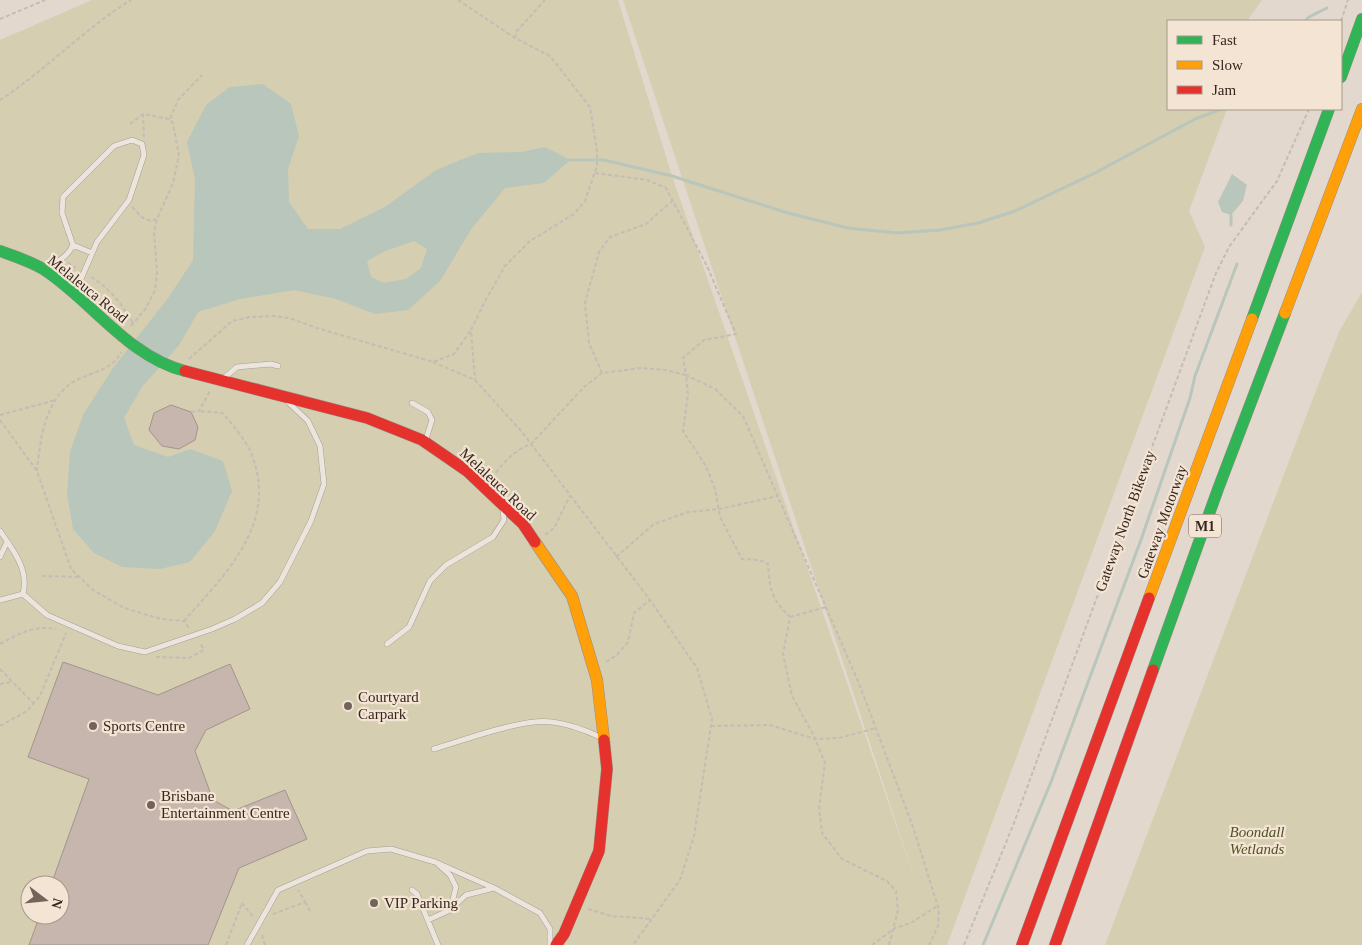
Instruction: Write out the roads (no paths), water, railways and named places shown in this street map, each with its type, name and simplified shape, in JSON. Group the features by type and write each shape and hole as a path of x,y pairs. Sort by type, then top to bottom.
{"main road":[{"path":"1342,74 1362,19"},
{"name":"M1","path":"1055,945 1218,489 1362,109"},
{"name":"Gateway Motorway","path":"1022,945 1329,110"},
{"name":"Melaleuca Road","path":"1,250 42,268 126,341 172,368 367,418 425,442 467,472 523,524 572,596 597,680 608,769 599,851 564,934 556,945"}],"lane":[{"path":"42,268 62,259 70,252 73,245 62,213 63,197 114,146 132,140 142,144 144,155 127,202 97,242 80,279 80,301"},
{"path":"73,245 92,253"},
{"path":"218,381 237,366 270,364 278,366"},
{"path":"23,594 48,615 118,646 145,652 165,647 220,626 262,603 280,582 311,521 324,484 320,446 308,421 281,396"},
{"path":"412,403 428,412 432,420 425,442"},
{"path":"387,644 409,627 430,581 446,565 493,537 504,520 502,504"},
{"path":"0,531 17,555 26,580 23,594"},
{"path":"0,556 7,542"},
{"path":"0,600 23,594"},
{"path":"434,749 519,725 550,722 580,727 604,738"},
{"path":"247,945 278,890 368,851 390,849 435,862 494,888 540,913 550,929 550,945"},
{"path":"435,862 450,875 456,887 450,910"},
{"path":"428,920 450,910 466,895 494,888"},
{"path":"412,890 417,894 438,945"}],"waterway":[{"path":"1306,20 1327,8"},
{"path":"570,160 604,160 672,176 788,213 848,228 897,233 940,230 978,223 1015,211 1095,173 1195,119 1219,110"},
{"path":"1231,215 1231,225"},
{"path":"983,945 1051,782 1142,537 1190,398 1195,376 1237,264"}],"place":[{"name":"Courtyard Carpark","path":"348,706"},
{"name":"Sports Centre","path":"93,726"},
{"name":"Brisbane Entertainment Centre","path":"151,805"},
{"name":"VIP Parking","path":"374,903"}],"park label":[{"name":"Boondall Wetlands","path":"1257,840"}]}
